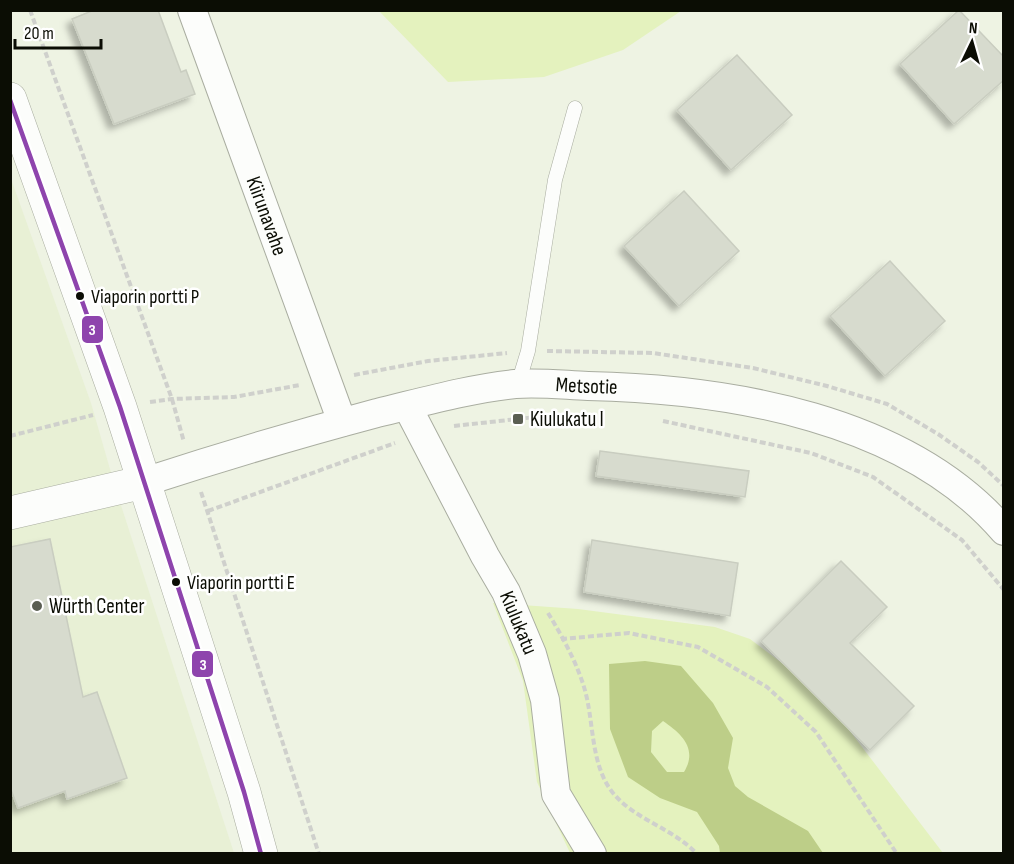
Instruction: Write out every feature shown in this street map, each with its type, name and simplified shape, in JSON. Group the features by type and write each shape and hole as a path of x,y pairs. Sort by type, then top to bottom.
{"main road":[{"path":"10,99 144,482 244,792 261,854"},
{"path":"10,513 144,482"}],"street":[{"name":"Kiirunavahe","path":"192,10 342,422"},
{"name":"Metsotie","path":"144,482 342,422 457,393 518,384 622,387 731,398 869,435 940,475 985,510 1004,531"},
{"name":"Kiulukatu","path":"406,406 506,592 532,654 545,700 556,794 592,854"}],"lane":[{"path":"518,384 528,351 555,180 575,108"}],"path":[{"path":"30,10 172,399 192,467 319,854"},
{"path":"208,511 421,433 450,427 562,414"},
{"path":"654,420 811,453 873,477 962,540 1004,590"},
{"path":"532,654 563,638 628,633 699,647 767,687 816,732 897,854"}],"shaded area":[{"path":"379,11 681,11 623,50 544,77 448,82"},
{"path":"10,176 91,403 116,490 234,853 11,853"},
{"path":"493,603 578,609 715,627 750,639 820,692 943,853 570,853 537,782 523,681"},
{"path":"645,661 681,666 713,703 733,738 728,768 735,786 748,797 808,831 823,853 720,853 719,846 697,812 660,798 628,777 610,729 609,664","holes":["663,721 682,737 689,749 688,764 684,772 667,772 651,752 652,731"]}],"building":[{"path":"94,10 158,10 181,72 186,70 195,94 114,124 72,19"},
{"path":"959,10 1004,57 1004,80 954,124 900,64"},
{"path":"737,55 792,115 731,170 677,110"},
{"path":"684,191 739,251 679,306 624,246"},
{"path":"890,261 945,321 885,376 830,316"},
{"path":"600,451 749,471 745,497 596,476"},
{"path":"50,539 83,697 97,692 127,778 67,799 65,791 18,808 10,787 10,547"},
{"path":"592,540 738,563 730,616 584,592"},
{"path":"841,561 887,607 850,643 914,706 870,750 761,641"}],"transit line":[{"name":"3","path":"10,100 120,407 244,792 261,854"}],"place":[{"name":"Viaporin portti P","path":"80,296"},
{"name":"Kiulukatu I","path":"518,419"},
{"name":"Viaporin portti E","path":"176,582"},
{"name":"Würth Center","path":"37,606"}]}
